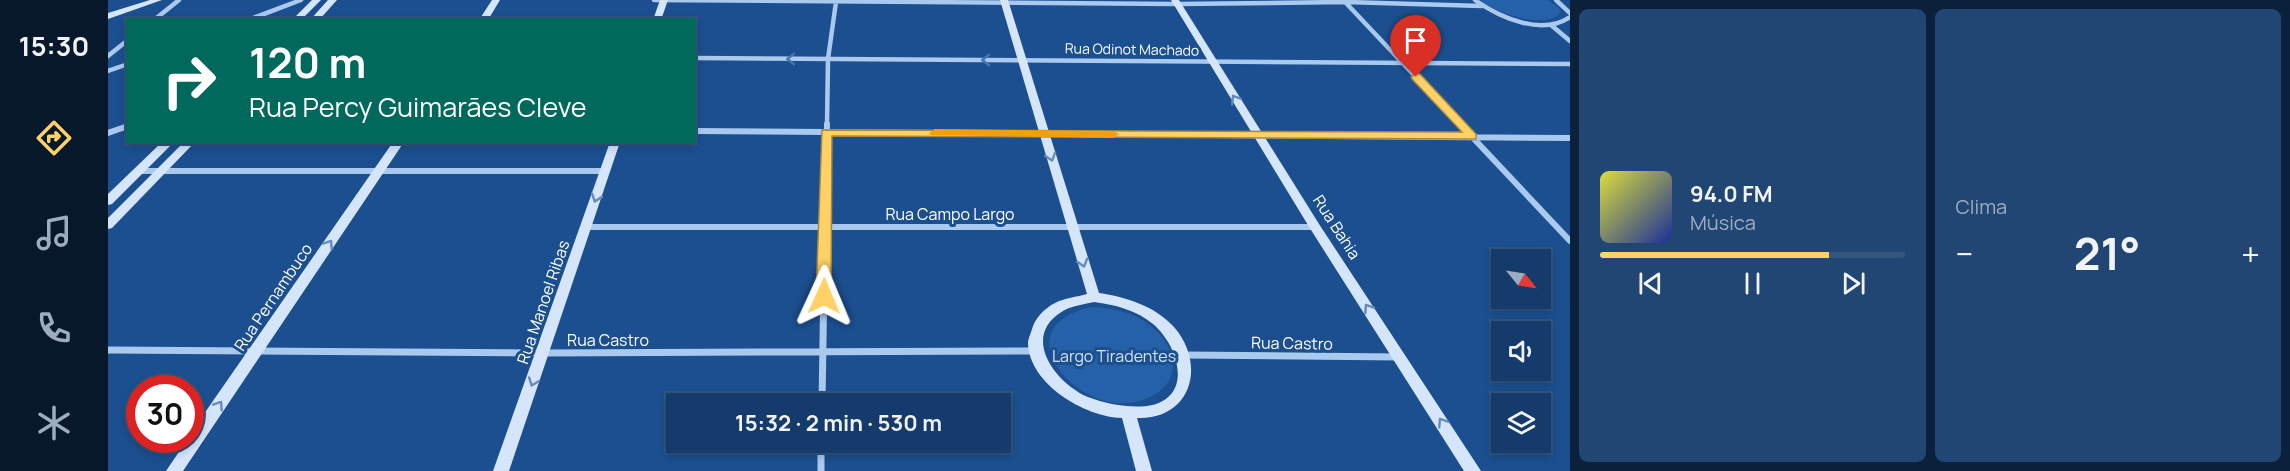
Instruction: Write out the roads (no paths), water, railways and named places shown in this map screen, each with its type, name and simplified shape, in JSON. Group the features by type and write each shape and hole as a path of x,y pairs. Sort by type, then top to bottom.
{"street":[{"path":"108,16 142,2 158,0"},
{"path":"156,18 179,0"},
{"path":"253,18 301,0"},
{"path":"298,18 317,0"},
{"path":"316,18 333,0"},
{"path":"484,18 496,0"},
{"path":"657,18 661,0 1345,1 1482,6"},
{"path":"1475,0 1482,6 1514,20 1551,25 1562,23 1570,15 1556,0"},
{"path":"1000,1 1022,60 1094,297"},
{"path":"1345,1 1569,238"},
{"path":"822,393 828,59 836,2"},
{"name":"Rua Bahia","path":"1176,2 1315,227 1473,471"},
{"path":"1563,5 1570,5"},
{"path":"1551,25 1570,41"},
{"path":"108,56 126,42"},
{"name":"Rua Odinot Machado","path":"696,58 1570,64"},
{"path":"108,71 126,65"},
{"path":"108,133 126,127"},
{"path":"696,131 1570,138"},
{"path":"108,201 167,144"},
{"path":"108,225 188,144"},
{"name":"Rua Pernambuco","path":"174,471 398,144"},
{"name":"Rua Manoel Ribas","path":"501,471 614,144"},
{"path":"140,171 605,171"},
{"name":"Rua Campo Largo","path":"586,227 1315,227"},
{"path":"1094,297 1116,300 1139,308 1159,321 1175,337 1184,355 1186,373 1181,389 1169,403 1150,411 1128,414 1102,411 1078,401 1058,387 1043,370 1036,351 1036,334 1042,319 1055,307 1073,300 1094,297"},
{"name":"Rua Castro","path":"108,350 543,353 1036,351"},
{"name":"Rua Castro","path":"1184,355 1400,357"},
{"path":"1128,414 1144,471"},
{"path":"821,453 821,471"}],"park label":[{"name":"Largo Tiradentes","path":"1114,356"}]}
